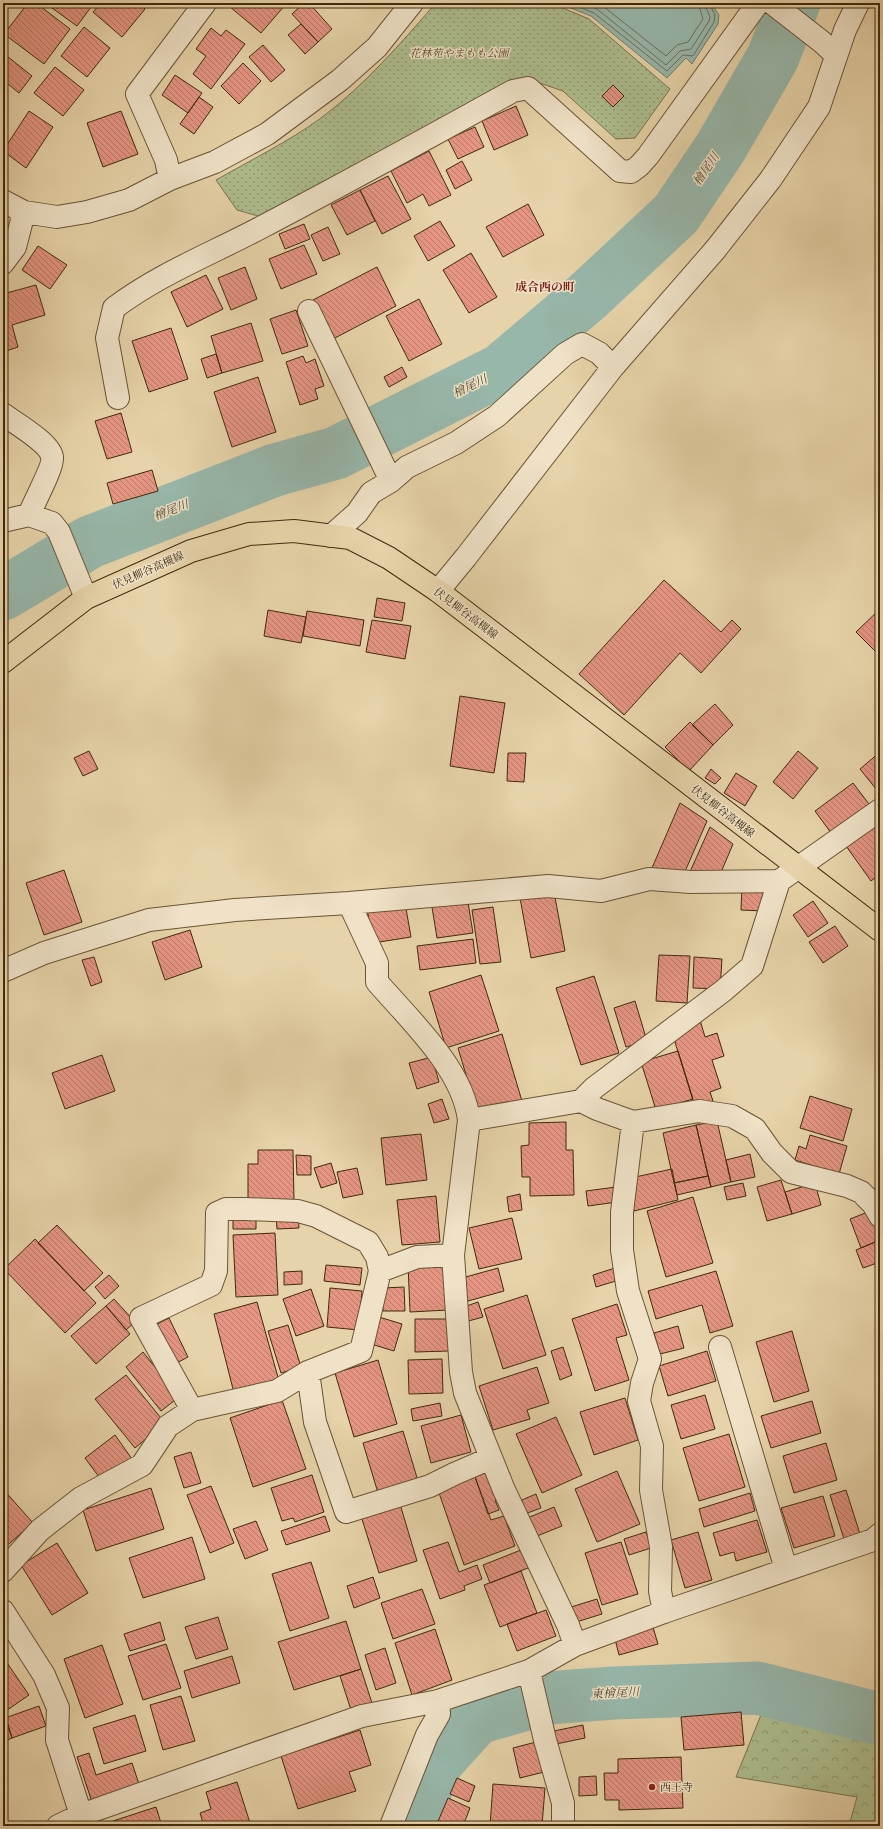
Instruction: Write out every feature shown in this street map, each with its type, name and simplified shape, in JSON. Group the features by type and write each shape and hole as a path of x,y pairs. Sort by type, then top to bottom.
{"main road":[{"name":"伏見柳谷高槻線","path":"3,662 83,591 191,551 249,534 294,532 350,538 389,558 438,591 880,930"}],"street":[{"path":"170,179 166,160 137,94 205,3"},
{"path":"3,201 24,212 57,217 87,212 129,200 170,179 215,162 267,134 340,80 377,47 412,3"},
{"path":"118,398 107,338 114,308 129,297 183,266 261,228 512,91 528,88 620,171 631,172 648,156 758,3"},
{"path":"772,3 829,49"},
{"path":"438,591 466,557 612,367 715,250 770,180 819,107 829,49 845,30 858,3"},
{"path":"3,263 15,247 24,212"},
{"path":"309,311 391,481"},
{"path":"331,536 357,513 371,494 391,481 407,467 456,443 497,416 565,354 582,344 599,353 612,367"},
{"path":"3,414 48,447 52,458 50,468 28,515"},
{"path":"3,520 28,515 52,523 59,532 83,591"},
{"path":"469,1120 581,1101 594,1088 723,991 752,966 779,881 880,810"},
{"path":"3,971 44,954 149,920 235,910 349,904 548,886 601,890 650,879 691,882 779,881"},
{"path":"349,904 377,963 377,982 436,1051 453,1076 464,1097 469,1120 453,1255 461,1372 465,1393 504,1490 576,1645"},
{"path":"581,1101 597,1109 633,1122 699,1111 732,1116 755,1129 772,1153 792,1172 847,1186 861,1192 873,1204 880,1216"},
{"path":"633,1122 622,1212 622,1250 628,1291 650,1359 642,1383 639,1401 652,1446 651,1490 661,1547 660,1591 664,1612"},
{"path":"3,1571 40,1530 81,1498 142,1465 168,1426 192,1410 277,1391 308,1372 361,1351 380,1271 377,1257 368,1242 316,1216 298,1211 226,1209 217,1213 216,1271 212,1285 141,1318 192,1410"},
{"path":"380,1271 417,1257 453,1255"},
{"path":"720,1347 786,1569"},
{"path":"308,1372 315,1422 346,1512 430,1486 490,1458"},
{"path":"58,1826 81,1815 362,1716 438,1701 531,1678 576,1645 664,1612 872,1540 880,1534"},
{"path":"3,1611 44,1675 58,1708 57,1740 81,1815"},
{"path":"531,1678 563,1804 563,1826"},
{"path":"391,1826 427,1735 438,1714 438,1701"}],"green space":[{"name":"花林苑やまもも公園","path":"436,3 551,3 589,19 670,89 635,138 616,139 563,91 525,78 510,82 258,216 237,210 216,180 296,135 321,118 382,64"},
{"path":"763,1710 880,1739 880,1826 849,1826 857,1797 736,1777"}],"water":[{"path":"558,3 711,3 719,15 718,24 692,64 686,58 667,78 591,16"}],"building":[{"path":"28,3 36,3 70,29 44,64 4,34"},
{"path":"45,3 94,3 77,26"},
{"path":"101,3 138,3 145,9 122,37 93,12"},
{"path":"232,3 286,4 261,33 229,6"},
{"path":"304,3 309,3 332,29 318,42 292,14"},
{"path":"301,24 318,42 305,54 288,35"},
{"path":"84,27 110,48 87,77 61,56"},
{"path":"211,28 221,36 226,30 245,44 211,89 193,74 206,56 196,49"},
{"path":"263,45 285,70 271,82 249,57"},
{"path":"3,53 32,76 19,93 3,80"},
{"path":"243,63 261,81 239,104 221,86"},
{"path":"55,67 84,90 63,116 34,93"},
{"path":"175,75 202,93 188,113 162,95"},
{"path":"613,85 624,96 613,107 602,96"},
{"path":"199,97 213,107 194,134 180,124"},
{"path":"516,106 528,135 494,150 482,121"},
{"path":"29,111 53,127 26,168 3,151"},
{"path":"121,111 138,154 103,167 87,123"},
{"path":"475,127 484,147 458,159 448,139"},
{"path":"429,151 451,195 429,206 423,194 407,203 391,171"},
{"path":"462,161 472,180 455,189 446,170"},
{"path":"388,176 411,219 382,234 360,190"},
{"path":"360,190 375,221 347,235 331,205"},
{"path":"528,204 544,235 503,257 486,227"},
{"path":"440,221 455,246 428,261 414,236"},
{"path":"304,224 310,239 285,249 279,234"},
{"path":"328,227 340,254 323,261 311,235"},
{"path":"304,245 317,274 281,289 269,259"},
{"path":"38,246 67,265 50,289 22,270"},
{"path":"471,253 497,297 469,313 443,270"},
{"path":"245,267 257,299 231,310 218,278"},
{"path":"377,267 396,306 333,339 313,300"},
{"path":"206,275 223,309 187,327 171,292"},
{"path":"36,285 45,315 12,325 18,347 3,352 3,294"},
{"path":"419,299 442,344 409,361 386,316"},
{"path":"296,310 308,346 282,354 270,319"},
{"path":"251,323 263,361 222,373 211,336"},
{"path":"171,328 188,379 149,392 132,341"},
{"path":"216,354 222,373 207,378 201,359"},
{"path":"303,356 306,363 315,359 324,386 315,389 318,399 300,405 286,362"},
{"path":"402,367 407,377 389,387 384,377"},
{"path":"258,377 276,432 232,447 214,392"},
{"path":"121,413 132,452 107,459 95,421"},
{"path":"152,470 158,491 113,504 107,483"},
{"path":"664,580 721,632 732,620 741,629 701,673 680,653 624,715 579,674"},
{"path":"377,598 405,603 402,621 374,617"},
{"path":"880,609 880,656 856,632"},
{"path":"268,610 306,617 301,643 264,636"},
{"path":"307,611 364,620 360,646 303,636"},
{"path":"372,620 411,626 405,659 366,652"},
{"path":"460,696 505,703 494,773 450,766"},
{"path":"715,704 733,725 713,745 692,725"},
{"path":"690,722 713,745 689,771 665,747"},
{"path":"89,751 98,769 83,776 74,758"},
{"path":"798,751 818,768 793,799 773,782"},
{"path":"880,752 880,786 876,789 860,769"},
{"path":"508,753 526,753 524,782 507,781"},
{"path":"711,769 721,778 715,784 705,778"},
{"path":"736,773 757,786 745,806 724,793"},
{"path":"853,783 872,808 834,837 815,811"},
{"path":"680,803 707,821 683,876 652,868"},
{"path":"877,823 880,828 880,874 871,881 846,846"},
{"path":"710,827 733,844 719,877 689,874"},
{"path":"64,870 82,922 44,935 26,883"},
{"path":"880,874 880,884 875,878"},
{"path":"742,884 764,885 763,911 741,910"},
{"path":"554,892 565,951 531,958 520,898"},
{"path":"467,896 473,933 437,938 431,901"},
{"path":"813,901 828,923 808,937 793,915"},
{"path":"405,903 411,937 373,943 367,909"},
{"path":"493,907 501,962 480,964 472,910"},
{"path":"835,926 848,946 823,963 809,942"},
{"path":"190,930 202,967 165,980 152,942"},
{"path":"473,939 476,963 420,970 417,946"},
{"path":"659,955 690,956 687,1003 656,1001"},
{"path":"94,957 102,982 91,986 82,960"},
{"path":"694,957 722,959 720,989 693,988"},
{"path":"481,975 499,1031 446,1048 429,992"},
{"path":"594,976 619,1053 581,1065 556,988"},
{"path":"635,1001 647,1041 626,1047 614,1008"},
{"path":"700,1020 705,1037 717,1033 724,1056 712,1060 721,1088 710,1092 713,1101 695,1107 674,1039 682,1036 679,1026"},
{"path":"502,1034 522,1101 478,1115 458,1048"},
{"path":"678,1051 693,1099 656,1110 641,1062"},
{"path":"102,1055 115,1091 65,1109 52,1073"},
{"path":"432,1057 439,1082 417,1089 409,1063"},
{"path":"810,1096 852,1109 843,1141 800,1128"},
{"path":"442,1099 449,1119 434,1123 428,1104"},
{"path":"717,1121 731,1182 711,1187 696,1125"},
{"path":"566,1122 566,1150 573,1150 574,1195 530,1196 530,1177 522,1177 521,1146 529,1145 529,1123"},
{"path":"696,1125 708,1176 674,1183 663,1133"},
{"path":"421,1134 427,1180 386,1185 381,1138"},
{"path":"810,1135 847,1146 839,1174 795,1160 799,1146 806,1149"},
{"path":"258,1150 293,1150 294,1201 248,1201 248,1164 258,1164"},
{"path":"750,1154 755,1177 731,1182 726,1160"},
{"path":"296,1155 311,1156 311,1175 297,1175"},
{"path":"331,1163 337,1183 321,1188 314,1168"},
{"path":"357,1168 363,1194 343,1198 337,1172"},
{"path":"672,1169 678,1200 634,1211 626,1179"},
{"path":"708,1176 711,1187 677,1195 674,1183"},
{"path":"781,1180 792,1214 767,1221 757,1187"},
{"path":"743,1183 746,1196 727,1200 724,1187"},
{"path":"815,1183 821,1205 792,1214 785,1192"},
{"path":"616,1187 617,1202 588,1206 586,1191"},
{"path":"520,1194 522,1210 509,1212 507,1197"},
{"path":"436,1196 440,1242 402,1245 397,1200"},
{"path":"693,1197 713,1263 666,1277 647,1211"},
{"path":"873,1210 880,1229 880,1240 861,1248 850,1219"},
{"path":"256,1214 256,1229 233,1229 233,1215"},
{"path":"276,1215 298,1215 299,1228 277,1229"},
{"path":"512,1218 522,1259 479,1269 469,1228"},
{"path":"57,1225 103,1273 84,1291 38,1243"},
{"path":"275,1233 278,1295 236,1297 233,1235"},
{"path":"35,1239 96,1303 65,1333 4,1269"},
{"path":"880,1240 880,1262 863,1268 856,1250"},
{"path":"446,1262 448,1310 410,1312 408,1264"},
{"path":"326,1265 362,1268 360,1285 324,1281"},
{"path":"498,1268 504,1291 468,1301 462,1278"},
{"path":"615,1268 619,1280 596,1287 593,1275"},
{"path":"302,1271 302,1284 284,1285 284,1272"},
{"path":"716,1271 733,1326 710,1333 702,1305 656,1319 648,1291"},
{"path":"109,1275 119,1286 105,1299 95,1287"},
{"path":"404,1287 405,1311 383,1311 382,1288"},
{"path":"330,1288 362,1291 359,1330 327,1327"},
{"path":"311,1289 324,1326 296,1336 283,1299"},
{"path":"527,1295 546,1355 503,1369 484,1309"},
{"path":"114,1299 135,1322 126,1330 106,1306"},
{"path":"257,1302 279,1381 234,1393 214,1314"},
{"path":"478,1302 483,1317 465,1322 461,1308"},
{"path":"617,1304 627,1335 616,1338 629,1380 595,1391 572,1319"},
{"path":"106,1306 130,1334 96,1364 71,1336"},
{"path":"379,1317 402,1324 394,1351 371,1344"},
{"path":"169,1318 188,1357 171,1366 151,1327"},
{"path":"415,1319 448,1319 449,1351 415,1352"},
{"path":"288,1325 301,1367 281,1373 268,1331"},
{"path":"678,1326 684,1348 660,1354 654,1333"},
{"path":"792,1331 809,1391 774,1402 756,1342"},
{"path":"563,1347 572,1375 560,1380 551,1351"},
{"path":"707,1351 716,1381 668,1396 659,1366"},
{"path":"143,1352 179,1397 161,1411 126,1367"},
{"path":"442,1359 443,1393 409,1394 408,1360"},
{"path":"378,1360 397,1424 354,1437 335,1373"},
{"path":"537,1367 549,1403 527,1410 530,1419 493,1430 479,1386"},
{"path":"126,1375 165,1423 135,1448 95,1399"},
{"path":"705,1395 715,1429 681,1439 671,1405"},
{"path":"625,1398 638,1440 594,1455 580,1412"},
{"path":"282,1400 306,1469 253,1487 230,1418"},
{"path":"812,1401 821,1433 771,1448 761,1416"},
{"path":"440,1403 442,1416 413,1421 411,1409"},
{"path":"461,1415 471,1452 431,1463 421,1426"},
{"path":"556,1417 582,1475 542,1493 516,1434"},
{"path":"403,1431 418,1481 378,1493 363,1443"},
{"path":"729,1434 745,1487 699,1501 683,1448"},
{"path":"115,1435 132,1459 102,1481 85,1458"},
{"path":"826,1443 837,1480 794,1493 783,1456"},
{"path":"191,1452 201,1483 184,1488 174,1457"},
{"path":"492,1470 502,1497 495,1500 499,1510 488,1514 475,1477"},
{"path":"617,1471 640,1524 597,1542 575,1489"},
{"path":"312,1475 324,1512 295,1522 293,1518 282,1521 271,1488"},
{"path":"475,1477 491,1520 504,1516 515,1546 464,1565 438,1490"},
{"path":"211,1486 234,1543 210,1553 187,1495"},
{"path":"151,1488 164,1529 96,1551 83,1510"},
{"path":"3,1489 33,1523 3,1549"},
{"path":"846,1490 860,1534 844,1539 830,1495"},
{"path":"750,1493 755,1511 704,1527 699,1509"},
{"path":"536,1494 541,1508 522,1515 517,1502"},
{"path":"823,1496 835,1536 794,1548 781,1508"},
{"path":"400,1504 417,1561 379,1573 361,1516"},
{"path":"554,1507 562,1526 532,1538 525,1519"},
{"path":"325,1516 330,1531 286,1545 281,1531"},
{"path":"757,1520 767,1552 736,1561 734,1552 720,1556 713,1533"},
{"path":"256,1521 268,1550 245,1559 233,1529"},
{"path":"646,1532 651,1548 629,1555 624,1539"},
{"path":"698,1532 712,1580 685,1588 671,1540"},
{"path":"192,1537 205,1579 143,1598 129,1558"},
{"path":"448,1542 459,1572 477,1565 482,1579 464,1586 465,1590 440,1599 423,1550"},
{"path":"621,1542 638,1594 602,1605 585,1553"},
{"path":"57,1543 88,1593 52,1615 21,1565"},
{"path":"526,1548 533,1566 490,1583 483,1565"},
{"path":"311,1562 329,1618 290,1631 272,1574"},
{"path":"521,1571 537,1613 500,1627 484,1585"},
{"path":"373,1577 380,1598 354,1608 347,1586"},
{"path":"422,1589 435,1624 393,1639 381,1603"},
{"path":"597,1599 602,1614 573,1623 568,1608"},
{"path":"546,1610 556,1636 517,1651 507,1624"},
{"path":"218,1617 228,1649 196,1659 185,1627"},
{"path":"346,1621 361,1669 294,1690 278,1642"},
{"path":"160,1622 165,1640 130,1651 124,1634"},
{"path":"652,1624 658,1644 619,1655 614,1635"},
{"path":"435,1629 452,1680 412,1695 395,1643"},
{"path":"166,1644 181,1688 143,1700 128,1656"},
{"path":"102,1645 123,1704 85,1718 64,1659"},
{"path":"385,1648 396,1683 376,1690 365,1655"},
{"path":"232,1656 240,1683 192,1698 184,1671"},
{"path":"3,1657 29,1695 3,1713"},
{"path":"361,1669 372,1703 351,1710 340,1676"},
{"path":"181,1696 195,1741 163,1750 150,1705"},
{"path":"39,1706 46,1726 12,1738 5,1718"},
{"path":"741,1712 744,1745 684,1750 681,1717"},
{"path":"135,1715 146,1751 104,1764 93,1728"},
{"path":"8,1724 12,1738 3,1742 3,1726"},
{"path":"583,1725 585,1738 556,1744 554,1731"},
{"path":"360,1730 371,1765 349,1772 356,1791 298,1809 281,1756"},
{"path":"536,1742 544,1772 520,1778 513,1748"},
{"path":"89,1753 96,1775 132,1763 140,1787 92,1802 77,1757"},
{"path":"681,1757 683,1808 619,1810 619,1800 605,1800 604,1773 618,1773 618,1759"},
{"path":"596,1776 597,1795 579,1796 579,1777"},
{"path":"457,1778 475,1786 469,1802 450,1794"},
{"path":"237,1782 251,1826 204,1826 200,1813 211,1809 206,1792"},
{"path":"493,1784 545,1788 542,1826 490,1826"},
{"path":"448,1798 470,1808 463,1826 436,1826"},
{"path":"156,1807 162,1826 115,1826 113,1821"},
{"path":"673,1822 673,1826 609,1826 609,1823"}],"waterway":[{"name":"檜尾川","path":"3,594 90,542 275,470 336,453 501,370 587,297 676,214 721,147 773,57 794,3"},
{"name":"東檜尾川","path":"411,1826 437,1762 477,1718 548,1698 613,1693 757,1688 880,1719"}],"place":[{"name":"西王寺","path":"652,1787"}],"district":[{"name":"成合西の町","path":"545,287"}]}
